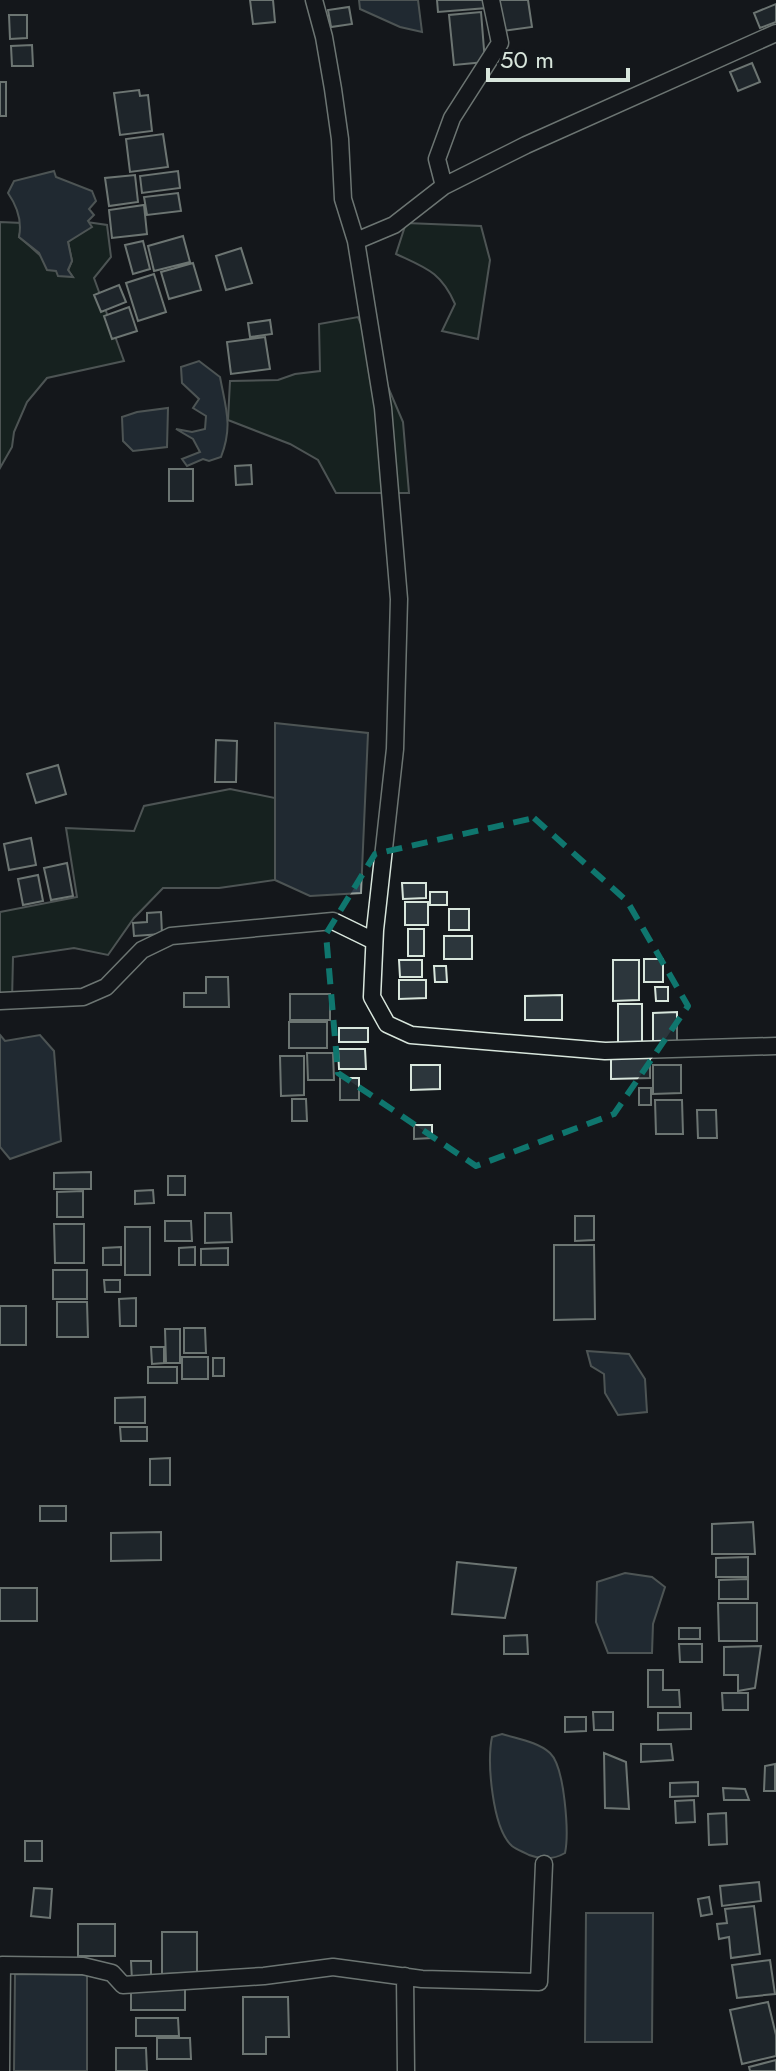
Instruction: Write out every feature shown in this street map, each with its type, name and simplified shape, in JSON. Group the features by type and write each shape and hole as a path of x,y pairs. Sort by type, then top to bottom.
{"street":[{"path":"314,0 333,89 340,139 343,199 356,241 383,408 399,599 395,749 374,941 372,997 387,1024 411,1035 605,1051 776,1046"},
{"path":"444,186 437,159 452,118 500,43 491,0"},
{"path":"356,241 394,225 444,186 526,145 776,33"},
{"path":"0,1001 83,997 106,987 142,950 171,936 333,921 374,941"},
{"path":"1,2071 2,1965 83,1966 112,1973 123,1985 264,1976 333,1967 405,1976 539,1982 544,1864"},
{"path":"405,1976 406,2071"}],"highlighted area":[{"path":"534,818 627,901 688,1006 614,1114 476,1166 338,1073 326,934 375,854"}],"green space":[{"path":"0,222 22,223 19,237 51,264 72,276 68,270 72,261 68,242 87,222 107,225 111,257 94,278 124,361 47,378 27,402 14,432 12,447 0,468"},
{"path":"406,223 481,226 490,260 478,339 442,331 455,304 438,278 396,254"},
{"path":"358,317 403,422 409,493 336,493 318,460 290,444 228,420 230,381 278,380 320,371 319,324"},
{"path":"230,789 275,798 275,880 219,888 163,888 134,918 108,955 74,948 13,957 12,1001 0,1001 0,912 77,897 66,828 134,831 144,806"}],"water":[{"path":"359,0 418,0 422,32 400,27 360,9"},
{"path":"54,171 56,177 92,191 96,201 89,209 94,215 88,221 92,227 68,242 72,261 68,270 73,277 58,276 56,271 47,270 39,253 19,237 18,214 8,193 14,181"},
{"path":"199,361 220,377 227,436 221,457 209,461 203,459 187,466 182,459 200,452 193,439 176,429 192,432 205,429 206,416 193,408 199,399 182,383 181,367"},
{"path":"168,408 167,447 133,451 123,441 122,417"},
{"path":"275,723 368,733 361,893 310,896 275,880"},
{"path":"0,1035 5,1041 40,1035 54,1051 61,1141 10,1159 0,1147"},
{"path":"587,1351 629,1354 645,1379 647,1412 618,1415 605,1393 604,1374 591,1366"},
{"path":"625,1573 652,1577 665,1587 653,1624 652,1653 608,1653 596,1622 597,1582"},
{"path":"502,1734 540,1746 555,1761 566,1817 565,1853 547,1858 534,1857 514,1847 505,1837 496,1810 490,1762 492,1737"},
{"path":"586,1913 653,1913 652,2042 585,2042"},
{"path":"15,1974 87,1975 87,2071 14,2071"}],"building":[{"path":"250,0 273,0 275,22 253,24"},
{"path":"437,0 486,0 487,8 438,12"},
{"path":"497,0 528,0 532,27 502,31"},
{"path":"776,4 776,22 760,28 754,13"},
{"path":"349,7 352,24 331,27 328,10"},
{"path":"481,12 485,62 454,65 449,15"},
{"path":"9,15 27,15 27,38 10,39"},
{"path":"32,45 33,66 12,66 11,46"},
{"path":"752,63 760,82 738,91 730,72"},
{"path":"0,82 6,82 6,116 0,116"},
{"path":"139,90 140,96 148,95 152,131 120,135 114,93"},
{"path":"163,134 168,167 130,172 126,139"},
{"path":"178,171 180,188 142,193 140,176"},
{"path":"135,175 138,202 109,206 105,178"},
{"path":"178,193 181,211 147,215 144,197"},
{"path":"144,205 147,234 112,238 109,210"},
{"path":"183,236 190,262 154,271 148,246"},
{"path":"143,241 150,269 133,274 125,245"},
{"path":"241,248 252,283 226,290 216,256"},
{"path":"193,263 201,290 169,299 161,272"},
{"path":"154,274 166,312 138,321 126,283"},
{"path":"119,285 126,302 101,312 94,295"},
{"path":"129,307 137,331 112,339 104,316"},
{"path":"270,320 272,334 250,337 248,323"},
{"path":"265,337 270,369 231,374 227,342"},
{"path":"251,465 252,484 236,485 235,466"},
{"path":"169,469 193,469 193,501 169,501"},
{"path":"216,740 237,741 236,782 215,782"},
{"path":"58,765 66,794 36,803 27,774"},
{"path":"31,838 36,865 9,870 4,844"},
{"path":"67,863 73,896 51,900 44,868"},
{"path":"38,875 43,901 23,905 18,879"},
{"path":"402,883 426,883 426,898 403,899"},
{"path":"430,892 447,892 447,905 430,905"},
{"path":"405,902 428,902 428,925 405,925"},
{"path":"449,909 469,909 469,930 449,930"},
{"path":"161,912 162,934 134,936 133,923 147,922 147,913"},
{"path":"408,929 424,929 424,956 408,956"},
{"path":"444,936 472,936 472,959 444,959"},
{"path":"644,959 663,959 663,982 644,982"},
{"path":"399,960 422,960 422,977 400,977"},
{"path":"613,960 639,960 639,1000 613,1001"},
{"path":"434,966 446,966 447,982 435,982"},
{"path":"206,977 228,977 229,1007 184,1007 184,993 206,993"},
{"path":"399,980 426,980 426,998 399,999"},
{"path":"655,987 668,987 668,1001 656,1001"},
{"path":"290,994 330,994 330,1020 290,1020"},
{"path":"562,995 562,1020 525,1020 525,996"},
{"path":"618,1004 642,1004 642,1043 618,1043"},
{"path":"677,1012 677,1043 653,1043 653,1013"},
{"path":"289,1022 327,1022 327,1048 289,1048"},
{"path":"339,1028 368,1028 368,1042 339,1042"},
{"path":"338,1049 365,1049 366,1069 339,1069"},
{"path":"307,1053 333,1053 334,1080 308,1080"},
{"path":"611,1055 650,1055 650,1078 611,1079"},
{"path":"280,1056 304,1056 304,1095 281,1096"},
{"path":"411,1065 440,1065 440,1089 411,1090"},
{"path":"653,1065 681,1065 681,1093 653,1094"},
{"path":"340,1078 359,1078 359,1100 340,1100"},
{"path":"639,1088 651,1088 651,1105 639,1105"},
{"path":"292,1099 306,1099 307,1121 292,1121"},
{"path":"655,1100 682,1100 683,1134 656,1134"},
{"path":"697,1110 716,1110 717,1138 698,1138"},
{"path":"414,1125 432,1125 432,1138 414,1139"},
{"path":"91,1172 91,1189 54,1189 54,1173"},
{"path":"168,1176 185,1176 185,1195 168,1195"},
{"path":"153,1190 154,1203 135,1204 135,1191"},
{"path":"83,1191 83,1217 57,1217 57,1192"},
{"path":"205,1213 231,1213 232,1242 205,1243"},
{"path":"575,1216 594,1216 594,1240 575,1241"},
{"path":"165,1221 191,1221 192,1241 165,1241"},
{"path":"54,1224 84,1224 84,1263 55,1263"},
{"path":"125,1227 150,1227 150,1275 125,1275"},
{"path":"554,1245 594,1245 595,1319 554,1320"},
{"path":"121,1247 121,1265 103,1265 103,1248"},
{"path":"195,1247 195,1265 179,1265 179,1248"},
{"path":"228,1248 228,1265 201,1265 201,1249"},
{"path":"53,1270 87,1270 87,1299 53,1299"},
{"path":"104,1280 120,1280 120,1292 105,1292"},
{"path":"136,1298 136,1326 120,1326 119,1299"},
{"path":"57,1302 87,1302 88,1337 57,1337"},
{"path":"0,1306 26,1306 26,1345 0,1345"},
{"path":"184,1328 205,1328 206,1353 184,1353"},
{"path":"165,1329 180,1329 180,1363 166,1363"},
{"path":"151,1347 164,1347 164,1363 152,1364"},
{"path":"182,1357 208,1357 208,1379 182,1379"},
{"path":"213,1358 224,1358 224,1376 213,1376"},
{"path":"148,1367 177,1367 177,1383 148,1383"},
{"path":"145,1397 145,1423 115,1423 115,1398"},
{"path":"120,1427 147,1427 147,1441 121,1441"},
{"path":"170,1458 170,1485 150,1485 150,1459"},
{"path":"40,1506 66,1506 66,1521 40,1521"},
{"path":"753,1522 755,1554 712,1554 712,1524"},
{"path":"161,1532 161,1560 111,1561 111,1533"},
{"path":"748,1557 748,1577 716,1577 716,1558"},
{"path":"457,1562 516,1568 505,1618 452,1614"},
{"path":"748,1579 748,1599 719,1599 719,1580"},
{"path":"0,1588 37,1588 37,1621 0,1621"},
{"path":"718,1603 757,1603 757,1641 719,1641"},
{"path":"679,1628 700,1628 700,1639 679,1639"},
{"path":"527,1635 528,1654 504,1654 504,1636"},
{"path":"679,1644 702,1644 702,1662 680,1662"},
{"path":"761,1646 755,1688 738,1691 738,1675 724,1675 724,1647"},
{"path":"648,1670 663,1670 663,1690 679,1690 680,1707 648,1707"},
{"path":"722,1693 748,1693 748,1710 723,1710"},
{"path":"593,1712 613,1712 613,1730 594,1730"},
{"path":"658,1713 691,1713 691,1729 658,1730"},
{"path":"565,1717 586,1717 586,1731 565,1732"},
{"path":"641,1744 671,1744 673,1760 641,1762"},
{"path":"604,1753 626,1762 629,1809 605,1808"},
{"path":"775,1764 775,1791 764,1791 765,1766"},
{"path":"698,1782 698,1796 670,1797 670,1783"},
{"path":"723,1788 745,1789 749,1800 724,1800"},
{"path":"694,1800 695,1822 676,1823 675,1801"},
{"path":"726,1813 727,1844 709,1845 708,1814"},
{"path":"25,1841 42,1841 42,1861 25,1861"},
{"path":"759,1882 761,1901 722,1906 720,1886"},
{"path":"34,1888 52,1889 50,1918 31,1916"},
{"path":"709,1897 712,1914 701,1916 698,1899"},
{"path":"754,1906 760,1954 731,1958 729,1937 719,1939 717,1924 727,1923 725,1909"},
{"path":"78,1924 115,1924 115,1956 78,1956"},
{"path":"162,1932 197,1932 197,1973 162,1974"},
{"path":"770,1960 775,1994 737,1998 732,1965"},
{"path":"131,1961 151,1961 151,1980 132,1981"},
{"path":"185,1987 185,2010 131,2010 131,1988"},
{"path":"243,1997 288,1997 289,2037 266,2037 266,2054 243,2054"},
{"path":"768,2002 776,2035 776,2056 742,2064 730,2010"},
{"path":"136,2018 178,2018 179,2036 136,2036"},
{"path":"157,2038 190,2038 191,2059 157,2059"},
{"path":"116,2048 146,2048 147,2071 116,2071"},
{"path":"776,2060 776,2071 750,2071 749,2067"}]}
